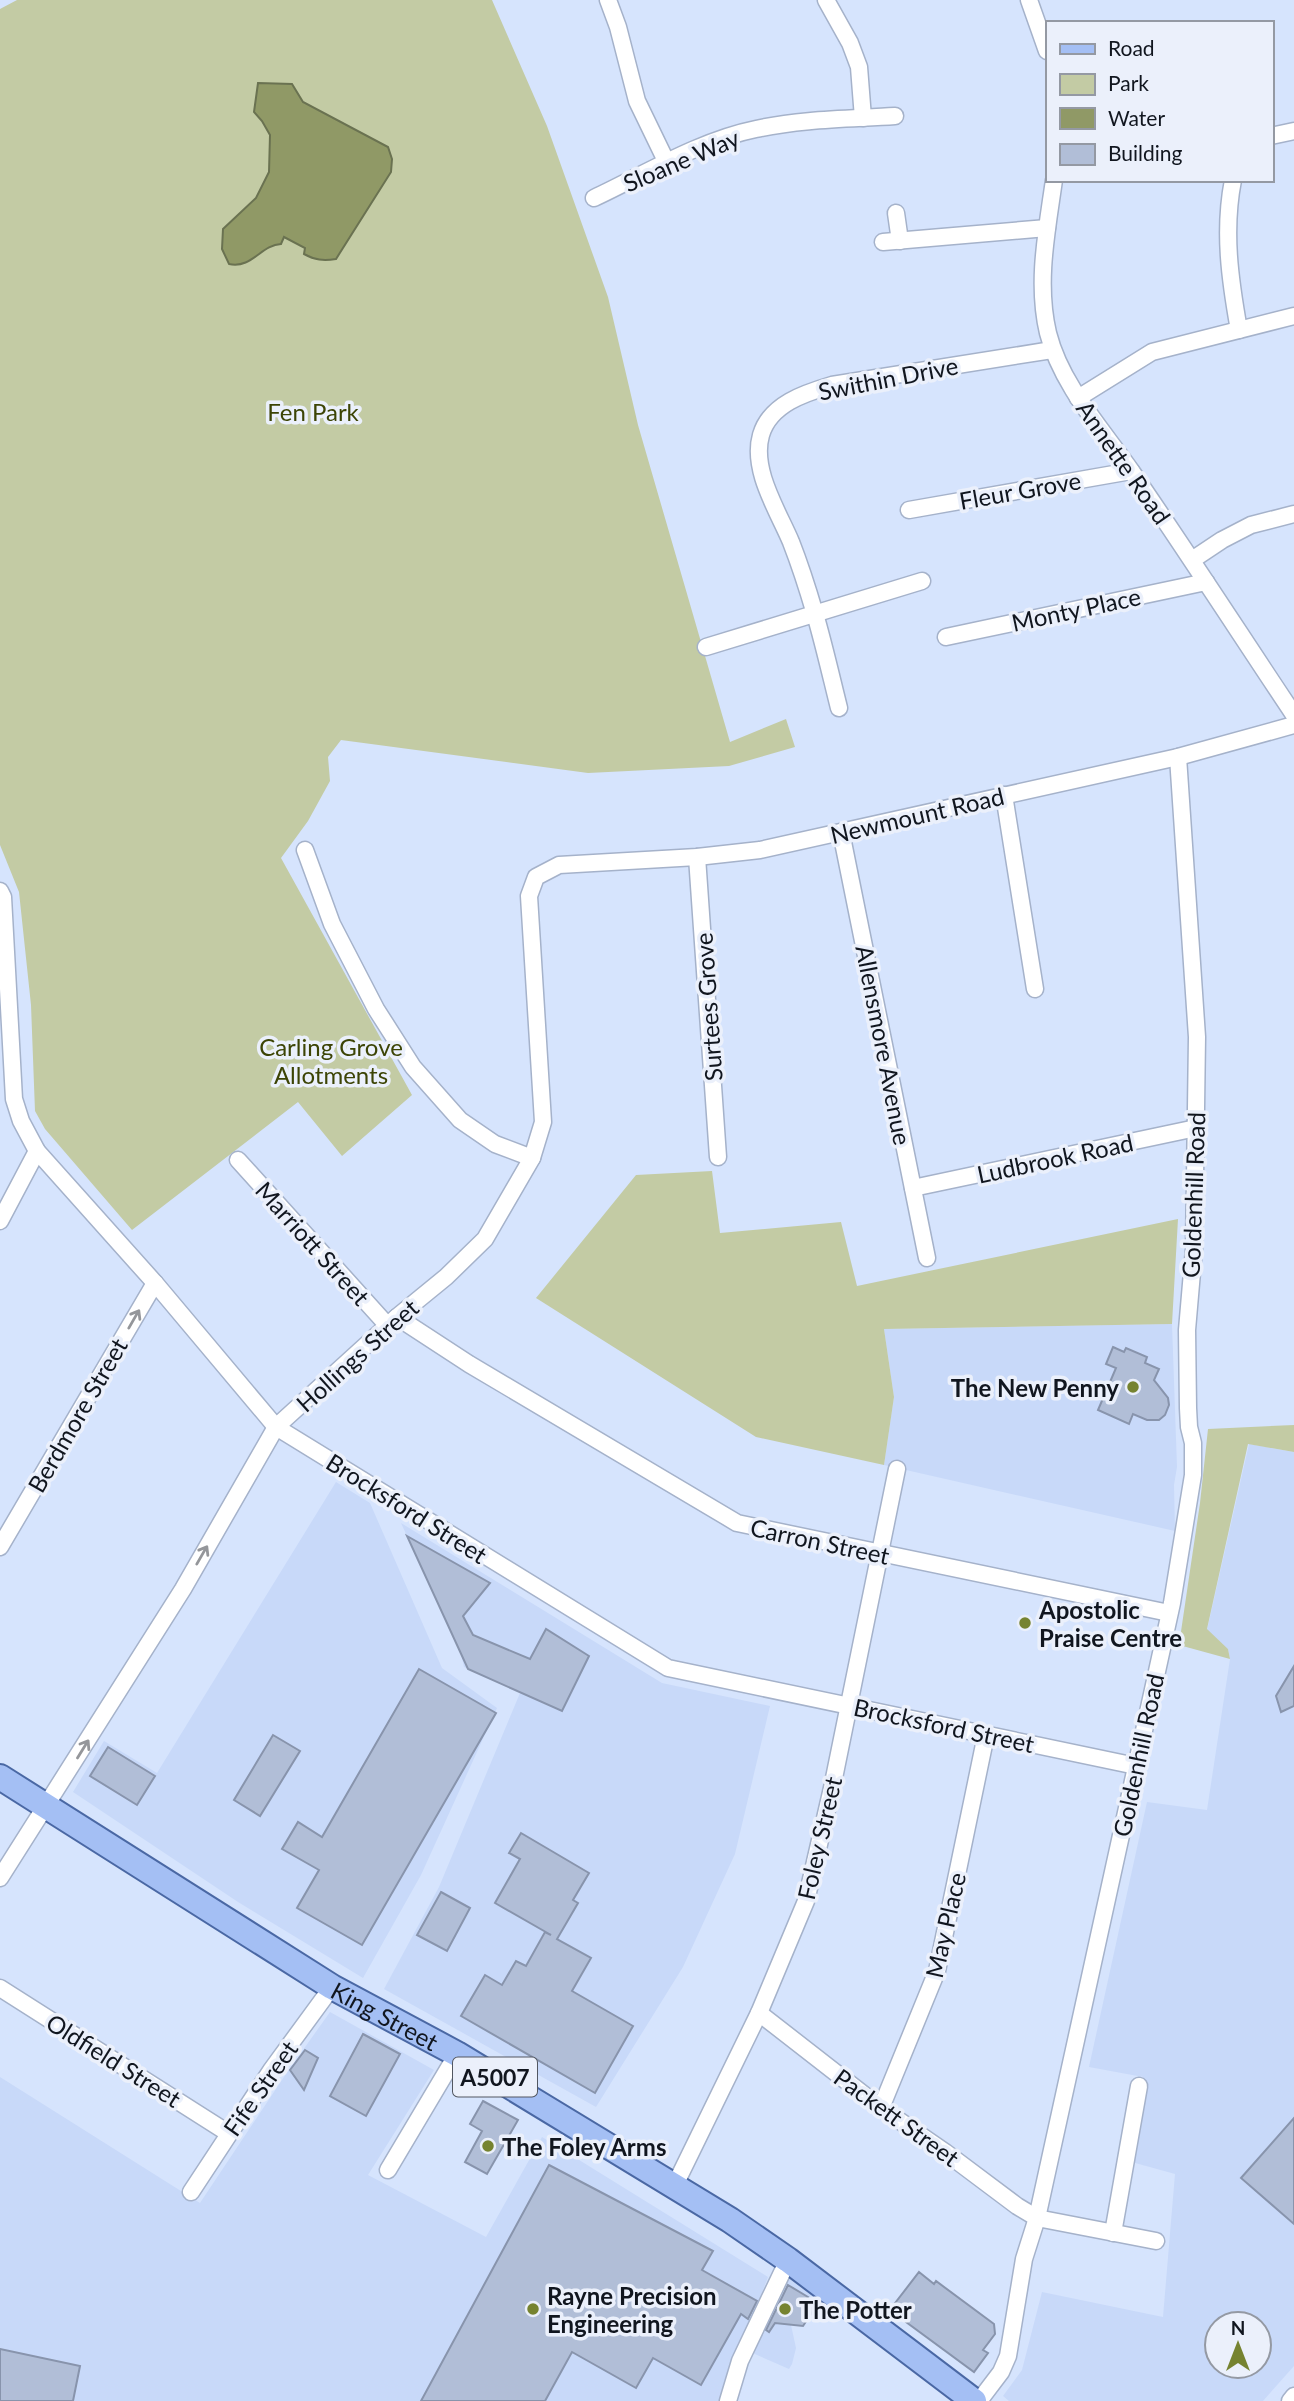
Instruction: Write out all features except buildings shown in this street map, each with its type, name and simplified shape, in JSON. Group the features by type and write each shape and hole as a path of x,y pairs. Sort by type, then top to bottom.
{"main road":[{"name":"King Street","path":"0,1777 332,1987 457,2054 675,2185 788,2260 974,2401"}],"street":[{"path":"608,0 618,27 637,101 667,163"},
{"path":"826,0 850,43 859,67 863,118"},
{"path":"1029,0 1046,48"},
{"name":"Sloane Way","path":"594,198 717,141 755,129 895,116"},
{"path":"1273,136 1294,131"},
{"name":"Annette Road","path":"1054,182 1042,288 1052,350 1079,397 1192,560 1294,715"},
{"path":"1233,182 1228,254 1239,330"},
{"path":"896,213 900,241"},
{"path":"883,242 1047,228"},
{"path":"1079,397 1152,352 1294,316"},
{"name":"Swithin Drive","path":"838,708 815,614 792,545 765,482 759,455 761,434 772,415 798,397 832,385 1052,350"},
{"name":"Fleur Grove","path":"909,510 1131,471"},
{"path":"1192,560 1251,525 1294,514"},
{"path":"706,647 922,581"},
{"name":"Monty Place","path":"946,637 1206,582"},
{"name":"Newmount Road","path":"536,877 559,865 697,857 760,850 1178,757 1294,725"},
{"name":"Goldenhill Road","path":"979,2401 1001,2372 1008,2356 1024,2259 1037,2218 1136,1766 1169,1613 1194,1475 1194,1443 1188,1417 1187,1330 1194,1249 1197,1037 1178,757"},
{"path":"1004,795 1035,989"},
{"name":"Allensmore Avenue","path":"841,831 928,1258"},
{"path":"305,850 332,924 376,1009 413,1067 460,1120 495,1144 532,1158"},
{"name":"Surtees Grove","path":"697,857 718,1157"},
{"name":"Hollings Street","path":"0,1878 183,1589 276,1427 446,1277 485,1239 532,1158 543,1122 529,896 536,877"},
{"name":"Brocksford Street","path":"0,891 3,897 15,1099 21,1121 37,1151 155,1283 276,1427 668,1668 1136,1766"},
{"name":"Ludbrook Road","path":"913,1188 1196,1128"},
{"path":"0,1221 37,1151"},
{"name":"Marriott Street","path":"238,1160 392,1322"},
{"name":"Berdmore Street","path":"0,1547 155,1283"},
{"name":"Carron Street","path":"392,1322 469,1364 737,1523 1169,1613"},
{"name":"Foley Street","path":"675,2185 759,2012 806,1901 832,1788 897,1469"},
{"name":"May Place","path":"881,2108 937,1971 986,1735"},
{"name":"Fife Street","path":"191,2192 272,2068 332,1987"},
{"name":"Oldfield Street","path":"0,1988 228,2133"},
{"name":"Packett Street","path":"759,2012 881,2108 1037,2218"},
{"path":"388,2170 457,2054"},
{"path":"1113,2232 1139,2086"},
{"path":"1037,2218 1156,2241"},
{"path":"728,2401 740,2361 788,2260"},
{"path":"1290,2401 1294,2396"}],"shaded area":[{"path":"1172,1324 1177,1467 1174,1485 1175,1531 884,1465 894,1397 884,1329"},
{"path":"1249,1444 1294,1452 1294,2366 1263,2401 1009,2401 1003,2396 1022,2370 1042,2292 1163,2317 1175,2174 1128,2161 1143,2077 1089,2067 1147,1802 1207,1810 1230,1659 1228,1649 1207,1630"},
{"path":"336,1482 370,1503 442,1668 497,1708 421,1875 363,1978 238,1902 73,1792 104,1741 157,1773"},
{"path":"401,1523 662,1683 770,1706 735,1854 683,1967 596,2107 384,1989 439,1887 520,1693 464,1667 461,1653"},
{"path":"330,2012 434,2070 368,2175 486,2237 542,2137 768,2277 720,2401 0,2401 0,2077 200,2203"},
{"path":"795,2276 816,2288 791,2325 796,2348 789,2369 748,2351 788,2277"}],"green space":[{"name":"Fen Park","path":"17,0 492,0 547,126 608,297 638,425 730,742 786,719 795,747 729,766 588,773 341,740 328,757 330,781 308,821 281,858 412,1095 342,1156 298,1102 132,1230 45,1129 35,1111 31,1005 19,892 0,845 0,9"},
{"path":"712,1171 720,1233 841,1222 857,1286 1178,1219 1172,1324 884,1329 894,1397 884,1465 756,1437 536,1298 636,1175"},
{"path":"1294,1425 1294,1452 1248,1444 1207,1629 1228,1649 1230,1659 1179,1645 1208,1429"}],"water":[{"path":"258,83 292,84 303,102 388,147 392,159 391,172 336,259 319,260 308,256 304,254 305,248 284,237 281,244 274,245 237,265 229,264 222,249 223,229 256,198 269,172 270,135 254,112"}],"place":[{"name":"The New Penny","path":"1133,1387"},
{"name":"Apostolic Praise Centre","path":"1025,1623"},
{"name":"The Foley Arms","path":"488,2146"},
{"name":"Rayne Precision Engineering","path":"533,2309"},
{"name":"The Potter","path":"785,2309"}],"park label":[{"name":"Carling Grove Allotments","path":"331,1060"}]}
